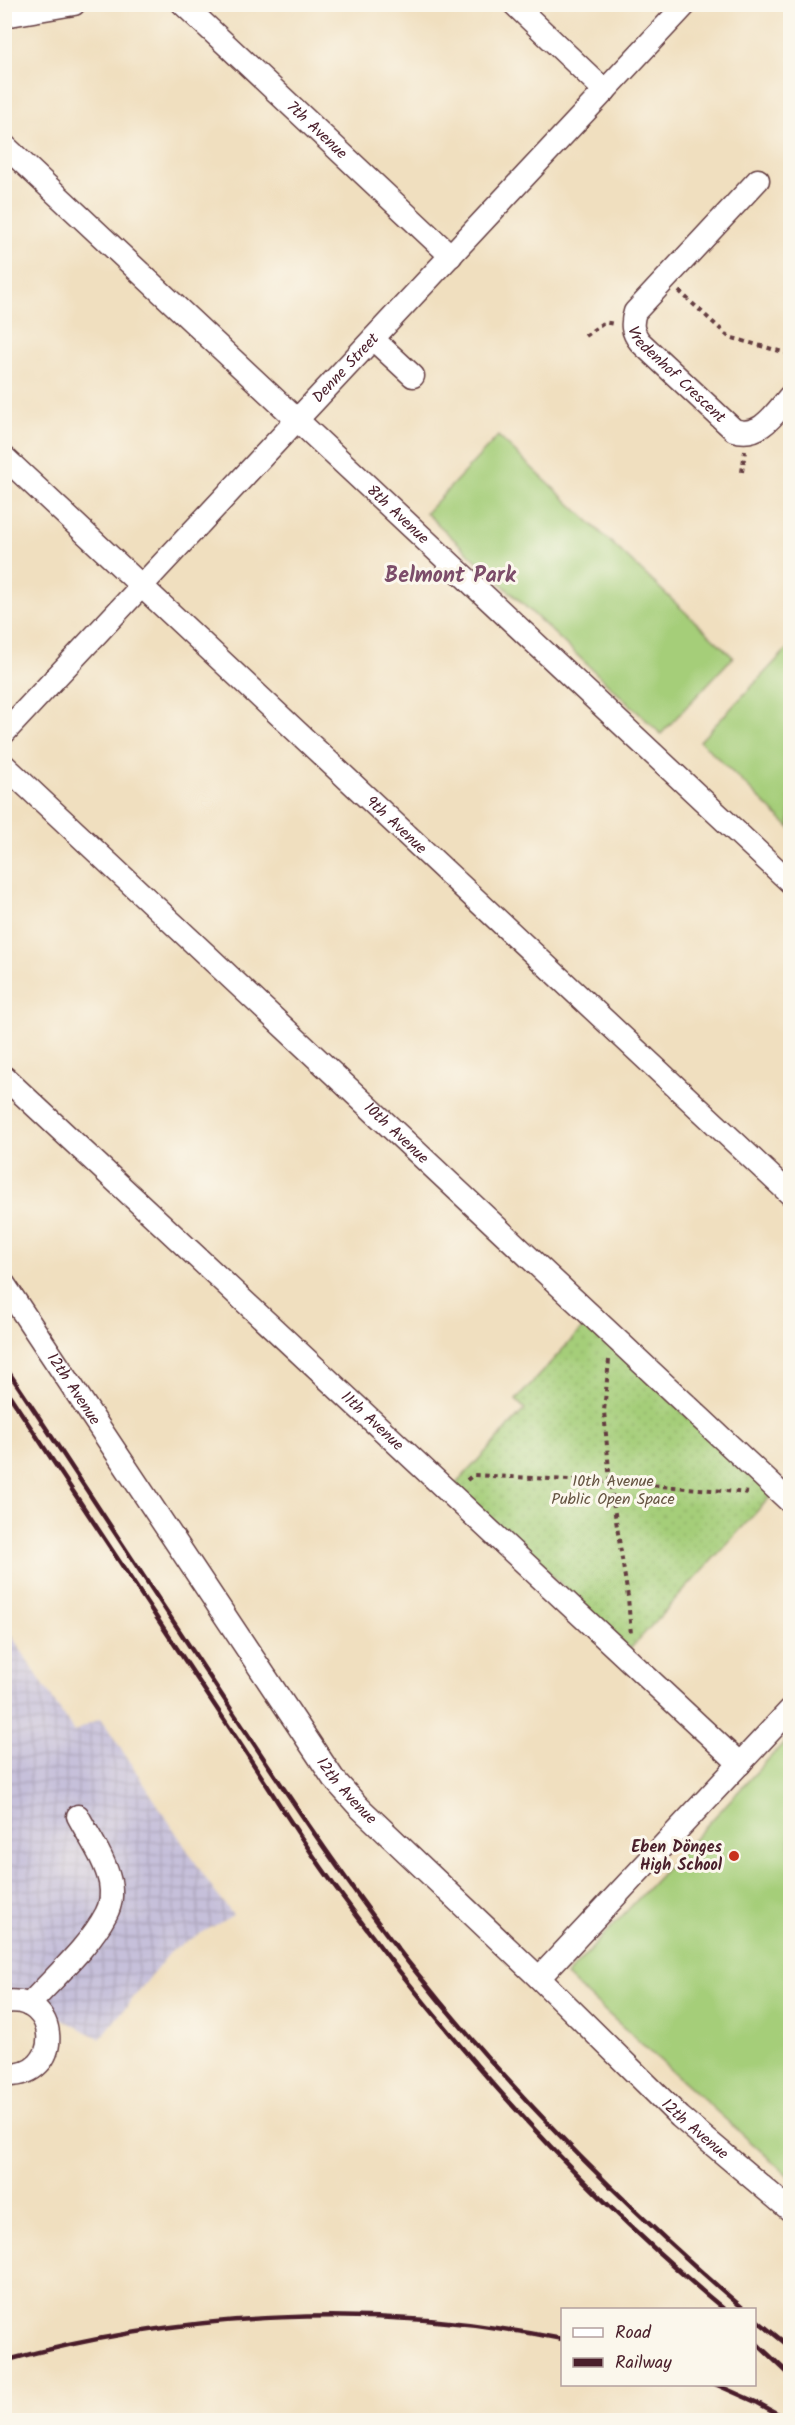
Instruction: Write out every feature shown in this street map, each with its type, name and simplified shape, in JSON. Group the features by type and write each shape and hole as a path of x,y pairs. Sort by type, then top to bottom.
{"street":[{"path":"4,16 74,4"},
{"name":"7th Avenue","path":"183,4 451,256"},
{"path":"514,4 605,91"},
{"name":"Denne Street","path":"4,733 686,4"},
{"name":"8th Avenue","path":"4,145 790,882"},
{"name":"Vredenhof Crescent","path":"758,180 635,312 632,329 640,342 734,430 748,433 760,428 790,396"},
{"path":"373,339 413,376"},
{"name":"9th Avenue","path":"4,457 790,1194"},
{"name":"10th Avenue","path":"4,765 784,1495"},
{"name":"11th Avenue","path":"4,1077 740,1764"},
{"name":"12th Avenue","path":"4,1284 333,1778 359,1807 680,2116 790,2210"},
{"path":"539,1978 790,1710"},
{"path":"4,2075 26,2073 42,2060 47,2050 48,2029 44,2019 12,2001 87,1941 107,1913 111,1899 110,1883 105,1868 78,1816"}],"path":[{"path":"666,279 729,337 790,354"},
{"path":"585,336 604,322 632,329"},
{"path":"617,1339 610,1348 604,1410 610,1482 628,1596 631,1639 623,1655"},
{"path":"451,1495 473,1475 610,1482 784,1495"}],"shaded area":[{"path":"4,1624 74,1732 101,1718 214,1891 233,1915 172,1950 100,2039 5,1989"}],"green space":[{"path":"498,436 733,657 661,734 426,513"},
{"path":"790,646 790,828 700,741"},
{"name":"10th Avenue Public Open Space","path":"587,1323 772,1495 630,1649 455,1485 525,1409 516,1400"},
{"name":"Eben Dönges High School","path":"790,1736 790,2177 566,1976"}],"railway":[{"path":"4,1365 289,1796 359,1897 408,1962 486,2055 568,2144 655,2229 743,2308"},
{"path":"4,1387 309,1850 377,1943 422,2000 516,2110 617,2214 723,2308"},
{"path":"4,2361 73,2344 142,2331 212,2322 282,2317 422,2320 492,2327 561,2339"},
{"path":"756,2320 790,2347"},
{"path":"756,2343 790,2375"},
{"path":"720,2386 789,2420"}],"place":[{"name":"Eben Dönges High School","path":"734,1856"}],"district":[{"name":"Belmont Park","path":"450,576"}]}
